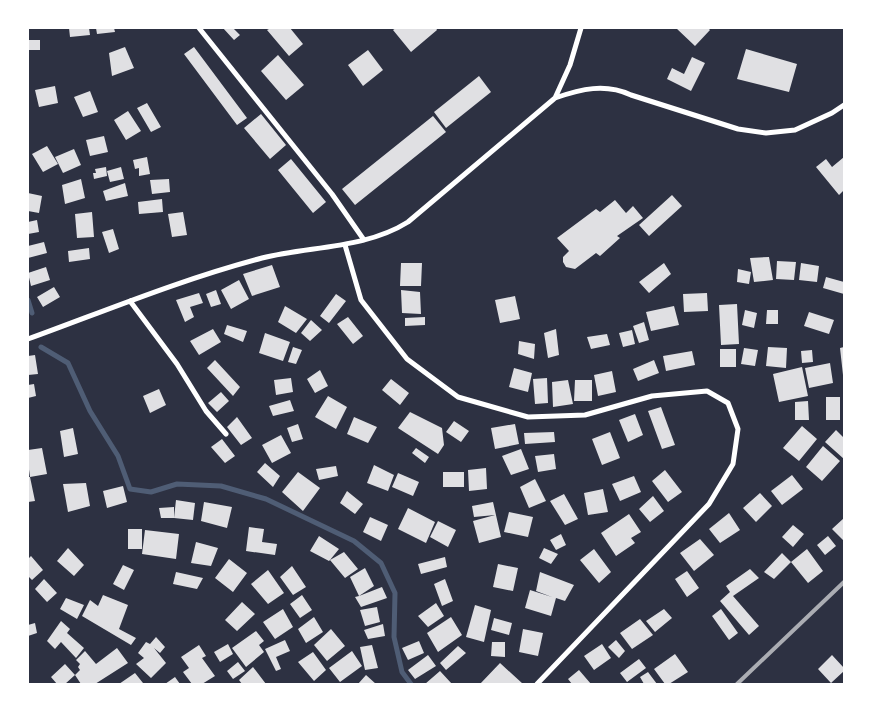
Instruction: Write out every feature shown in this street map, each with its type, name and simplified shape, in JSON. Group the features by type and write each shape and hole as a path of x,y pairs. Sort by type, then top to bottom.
{"street":[{"path":"199,28 332,194 364,240"},
{"path":"555,98 570,65 580,28"},
{"path":"28,339 130,301 262,258 309,249 345,245 397,229 408,222 555,98 576,91 601,88 618,89 631,95 738,128 766,133 795,130 832,114 844,106"},
{"path":"345,245 361,300 407,360 458,397 528,417 585,415 652,396 707,391 728,403 738,429 733,464 709,504 536,684"},
{"path":"130,301 177,364 206,411 226,434"}],"building":[{"path":"69,28 89,28 90,35 70,37"},
{"path":"96,28 114,28 115,32 97,34"},
{"path":"223,28 233,28 240,35 234,40"},
{"path":"271,28 290,28 303,44 289,56 267,30"},
{"path":"396,28 436,28 437,30 411,52 393,30"},
{"path":"676,28 708,28 710,30 695,46"},
{"path":"28,40 40,40 40,50 28,50"},
{"path":"125,47 134,68 112,76 109,53"},
{"path":"194,47 247,118 237,125 184,54"},
{"path":"746,49 797,64 789,92 737,79"},
{"path":"368,50 383,70 363,86 348,65"},
{"path":"278,55 304,85 286,100 261,71"},
{"path":"692,57 705,63 691,91 667,79 672,68 684,74"},
{"path":"479,76 491,92 446,128 434,112"},
{"path":"55,86 58,103 39,107 35,90"},
{"path":"90,91 98,112 83,117 74,97"},
{"path":"147,103 161,127 151,132 137,108"},
{"path":"128,111 141,131 126,140 114,120"},
{"path":"261,114 286,145 270,159 244,128"},
{"path":"433,116 446,132 355,205 342,189"},
{"path":"104,136 108,152 90,156 86,140"},
{"path":"47,146 58,164 43,172 32,154"},
{"path":"74,149 81,165 63,173 55,157"},
{"path":"147,157 150,174 139,176 139,168 135,169 133,160"},
{"path":"844,157 844,190 839,195 816,167 826,159 832,167"},
{"path":"291,159 326,202 313,213 278,170"},
{"path":"106,167 107,176 94,179 93,173 96,173 95,169"},
{"path":"121,167 124,179 110,182 107,171"},
{"path":"81,179 85,198 65,204 62,185"},
{"path":"169,179 170,192 152,194 150,180"},
{"path":"125,183 128,196 106,201 103,191"},
{"path":"28,193 42,196 39,213 28,211"},
{"path":"672,195 682,206 649,236 639,225"},
{"path":"162,199 163,212 139,214 138,202"},
{"path":"615,200 626,213 633,206 643,218 617,236 620,238 600,256 596,253 575,269 566,267 563,257 569,251 557,238 596,209 600,212"},
{"path":"92,212 94,237 77,238 75,214"},
{"path":"183,212 187,235 172,237 168,214"},
{"path":"37,220 39,232 28,234 28,222"},
{"path":"113,229 119,249 109,253 102,232"},
{"path":"44,242 47,253 28,258 28,246"},
{"path":"89,248 90,259 69,262 68,251"},
{"path":"769,257 773,280 754,282 750,258"},
{"path":"777,261 796,262 794,280 776,279"},
{"path":"401,263 422,263 421,286 400,286"},
{"path":"664,263 671,274 649,293 639,282"},
{"path":"801,263 819,266 817,282 799,280"},
{"path":"272,265 280,287 252,296 243,274"},
{"path":"46,267 50,280 31,286 28,273"},
{"path":"738,269 751,272 749,284 737,282"},
{"path":"826,277 844,282 844,294 823,288"},
{"path":"239,280 249,299 231,309 221,290"},
{"path":"54,287 60,297 43,307 37,297"},
{"path":"216,290 221,304 211,307 206,294"},
{"path":"401,290 420,292 421,314 402,313"},
{"path":"199,293 203,303 190,307 194,317 185,322 176,300"},
{"path":"707,293 708,311 684,312 683,294"},
{"path":"336,294 346,301 329,323 320,316"},
{"path":"515,296 520,319 500,323 495,300"},
{"path":"737,304 739,344 721,345 719,305"},
{"path":"285,306 307,319 296,333 278,322"},
{"path":"674,306 679,325 651,331 646,312"},
{"path":"745,310 757,313 754,328 742,325"},
{"path":"767,310 778,310 778,324 766,324"},
{"path":"809,312 834,320 829,334 804,326"},
{"path":"348,317 363,336 353,344 337,324"},
{"path":"425,317 425,325 405,326 405,318"},
{"path":"311,320 322,330 310,341 301,333"},
{"path":"644,322 649,340 639,343 633,326"},
{"path":"227,325 247,331 243,342 224,334"},
{"path":"213,329 221,342 199,355 190,341"},
{"path":"556,329 559,355 548,358 544,333"},
{"path":"632,330 635,344 623,347 619,333"},
{"path":"265,333 290,342 283,361 259,353"},
{"path":"607,334 610,345 591,349 587,337"},
{"path":"519,341 535,344 534,359 518,354"},
{"path":"293,347 302,350 296,364 288,362"},
{"path":"768,347 787,348 786,368 766,366"},
{"path":"844,347 844,375 843,375 840,348"},
{"path":"744,348 758,350 755,366 741,364"},
{"path":"720,349 736,349 736,367 720,367"},
{"path":"812,350 813,362 802,363 801,351"},
{"path":"692,351 695,365 666,371 663,356"},
{"path":"35,355 38,374 28,375 28,356"},
{"path":"215,360 240,387 233,396 207,368"},
{"path":"654,360 659,373 638,381 633,369"},
{"path":"830,363 833,383 809,388 805,368"},
{"path":"802,367 808,396 779,402 773,374"},
{"path":"514,368 532,373 528,392 509,387"},
{"path":"320,370 328,386 315,393 307,379"},
{"path":"612,371 616,392 598,396 594,375"},
{"path":"291,378 293,392 276,395 274,380"},
{"path":"547,378 548,403 535,404 533,379"},
{"path":"391,379 409,393 400,405 382,390"},
{"path":"568,380 573,404 553,407 552,382"},
{"path":"575,380 592,380 592,401 574,401"},
{"path":"34,384 36,396 28,398 28,385"},
{"path":"159,389 166,405 150,413 143,396"},
{"path":"221,392 229,401 217,412 208,403"},
{"path":"328,396 347,407 336,429 315,417"},
{"path":"826,397 840,397 840,420 826,420"},
{"path":"290,400 294,411 273,416 269,406"},
{"path":"808,401 809,420 795,420 795,402"},
{"path":"661,407 675,445 662,449 648,411"},
{"path":"410,412 442,428 444,445 438,454 398,428"},
{"path":"635,414 643,435 628,442 619,420"},
{"path":"237,417 252,438 241,445 227,427"},
{"path":"354,417 377,427 368,443 347,434"},
{"path":"454,421 469,431 461,442 446,432"},
{"path":"298,424 303,439 292,442 287,428"},
{"path":"515,424 519,444 495,449 491,428"},
{"path":"802,426 817,439 799,461 783,448"},
{"path":"73,428 78,454 64,457 60,431"},
{"path":"836,430 844,438 844,459 825,442"},
{"path":"554,432 555,442 525,444 524,433"},
{"path":"610,432 620,458 602,465 592,439"},
{"path":"281,435 291,453 272,463 262,445"},
{"path":"222,439 235,456 225,463 211,447"},
{"path":"823,446 840,461 822,481 806,467"},
{"path":"42,448 47,474 30,477 28,450"},
{"path":"416,448 429,457 425,463 412,453"},
{"path":"521,449 529,469 511,475 502,456"},
{"path":"554,454 556,469 538,472 535,456"},
{"path":"265,463 280,476 273,487 257,472"},
{"path":"374,465 394,475 388,491 367,483"},
{"path":"336,466 338,476 319,480 316,469"},
{"path":"486,468 487,489 469,491 468,470"},
{"path":"665,470 682,492 668,502 652,481"},
{"path":"298,472 320,488 303,511 282,492"},
{"path":"443,472 464,472 464,487 443,487"},
{"path":"398,473 419,482 413,496 392,487"},
{"path":"792,475 803,489 782,505 771,491"},
{"path":"634,476 641,492 620,501 612,484"},
{"path":"28,477 30,477 35,501 28,502"},
{"path":"535,479 546,501 529,508 520,487"},
{"path":"86,483 90,506 68,512 63,484"},
{"path":"123,486 127,502 107,508 103,491"},
{"path":"603,489 608,512 588,515 584,493"},
{"path":"347,491 363,504 355,514 340,503"},
{"path":"760,493 772,506 756,522 743,508"},
{"path":"564,494 578,519 565,525 550,501"},
{"path":"653,496 664,511 650,522 639,509"},
{"path":"176,500 195,503 193,520 174,518"},
{"path":"204,502 232,507 227,528 201,521"},
{"path":"493,502 501,537 479,543 473,521 495,515 474,517 472,506"},
{"path":"174,507 174,518 161,518 159,508"},
{"path":"408,508 435,522 426,543 398,529"},
{"path":"509,512 533,517 528,537 504,532"},
{"path":"729,513 740,530 720,543 709,529"},
{"path":"629,514 641,532 631,538 635,543 616,556 601,533"},
{"path":"370,517 388,525 381,541 363,532"},
{"path":"844,518 844,541 832,529"},
{"path":"438,521 456,530 448,547 430,537"},
{"path":"793,525 804,534 793,547 782,537"},
{"path":"249,527 264,529 262,542 277,544 275,555 246,551"},
{"path":"128,529 142,529 142,549 128,549"},
{"path":"145,530 179,534 176,559 142,554"},
{"path":"561,534 566,545 556,550 550,540"},
{"path":"319,536 339,549 329,561 310,551"},
{"path":"828,536 836,546 825,555 817,545"},
{"path":"700,539 714,555 694,571 680,553"},
{"path":"196,542 218,548 211,566 191,563"},
{"path":"68,548 84,565 74,576 57,561"},
{"path":"544,548 558,554 551,564 539,558"},
{"path":"594,549 611,572 599,583 580,560"},
{"path":"807,549 823,571 808,583 791,562"},
{"path":"344,552 358,569 345,578 330,560"},
{"path":"782,553 791,562 774,579 764,572"},
{"path":"31,556 43,570 32,580 28,576 28,559"},
{"path":"445,557 447,567 421,574 418,564"},
{"path":"229,559 247,573 233,592 215,578"},
{"path":"498,564 518,568 513,591 493,587"},
{"path":"123,565 134,570 124,590 113,584"},
{"path":"292,566 306,587 293,595 280,577"},
{"path":"365,568 374,586 359,596 350,577"},
{"path":"750,569 759,578 733,596 759,626 749,635 720,601 730,592 726,586"},
{"path":"268,570 284,593 268,604 251,584"},
{"path":"687,571 699,588 687,597 675,579"},
{"path":"176,572 203,578 197,589 173,584"},
{"path":"540,572 574,585 565,601 556,598 551,616 525,608 530,590 552,597 536,591"},
{"path":"44,579 57,593 47,602 35,589"},
{"path":"445,579 453,601 442,606 434,584"},
{"path":"382,587 387,598 361,607 355,597"},
{"path":"103,595 128,605 119,629 136,638 131,645 82,616 90,600 98,606"},
{"path":"302,595 312,610 300,618 290,604"},
{"path":"66,598 84,605 77,619 60,609"},
{"path":"242,602 255,614 237,631 225,620"},
{"path":"436,603 444,616 428,627 418,616"},
{"path":"475,605 491,610 484,642 466,637"},
{"path":"377,607 380,622 365,626 360,610"},
{"path":"283,609 293,627 275,639 263,622"},
{"path":"664,609 672,618 655,632 646,621"},
{"path":"721,609 738,633 729,640 712,616"},
{"path":"314,617 323,632 306,643 298,629"},
{"path":"451,617 462,635 438,652 427,633"},
{"path":"494,618 512,623 509,635 491,630"},
{"path":"640,619 653,635 632,649 620,633"},
{"path":"61,621 70,629 67,633 84,648 76,658 61,642 55,649 47,641"},
{"path":"35,623 37,633 28,636 28,625"},
{"path":"383,624 385,636 368,639 364,630"},
{"path":"331,629 345,646 327,661 314,645"},
{"path":"523,629 543,633 538,656 519,652"},
{"path":"256,631 264,641 259,645 264,652 246,667 232,648"},
{"path":"156,637 165,647 160,653 154,648 166,663 151,678 136,664 144,658 138,653 146,642 150,644"},
{"path":"285,640 290,651 276,657 281,669 276,671 265,649"},
{"path":"616,640 625,651 619,658 608,647"},
{"path":"419,641 424,653 408,660 402,648"},
{"path":"492,642 505,642 505,657 491,656"},
{"path":"228,644 233,654 220,662 214,652"},
{"path":"602,644 611,658 594,670 584,656"},
{"path":"199,645 206,656 202,658 215,676 202,684 192,684 183,672 189,668 181,657"},
{"path":"372,645 378,668 365,670 360,647"},
{"path":"458,646 466,653 446,670 440,663"},
{"path":"117,648 128,663 95,684 81,684 75,675 80,670 78,667 80,664 76,660 85,651 96,664"},
{"path":"352,651 362,666 340,682 329,668"},
{"path":"313,652 326,670 314,681 298,662"},
{"path":"675,654 688,672 669,684 665,684 654,669"},
{"path":"428,655 436,666 415,679 408,670"},
{"path":"832,655 844,668 844,671 831,683 818,669"},
{"path":"639,659 646,668 627,682 620,673"},
{"path":"238,662 245,671 233,679 227,671"},
{"path":"500,663 523,684 480,684"},
{"path":"65,664 75,675 65,684 57,684 51,677"},
{"path":"253,667 266,684 242,684 239,680"},
{"path":"579,670 591,684 572,684 568,679"},
{"path":"440,671 452,684 425,684"},
{"path":"648,672 657,684 644,684 640,677"},
{"path":"135,673 143,683 119,684"},
{"path":"366,675 376,684 358,684"},
{"path":"175,677 180,684 165,684"}],"waterway":[{"path":"28,300 32,313"},
{"path":"41,347 68,363 90,411 118,456 130,489 151,492 177,484 221,486 266,499 354,541 381,563 395,593 394,637 402,672 411,684"}],"railway":[{"path":"737,684 844,582"}]}
